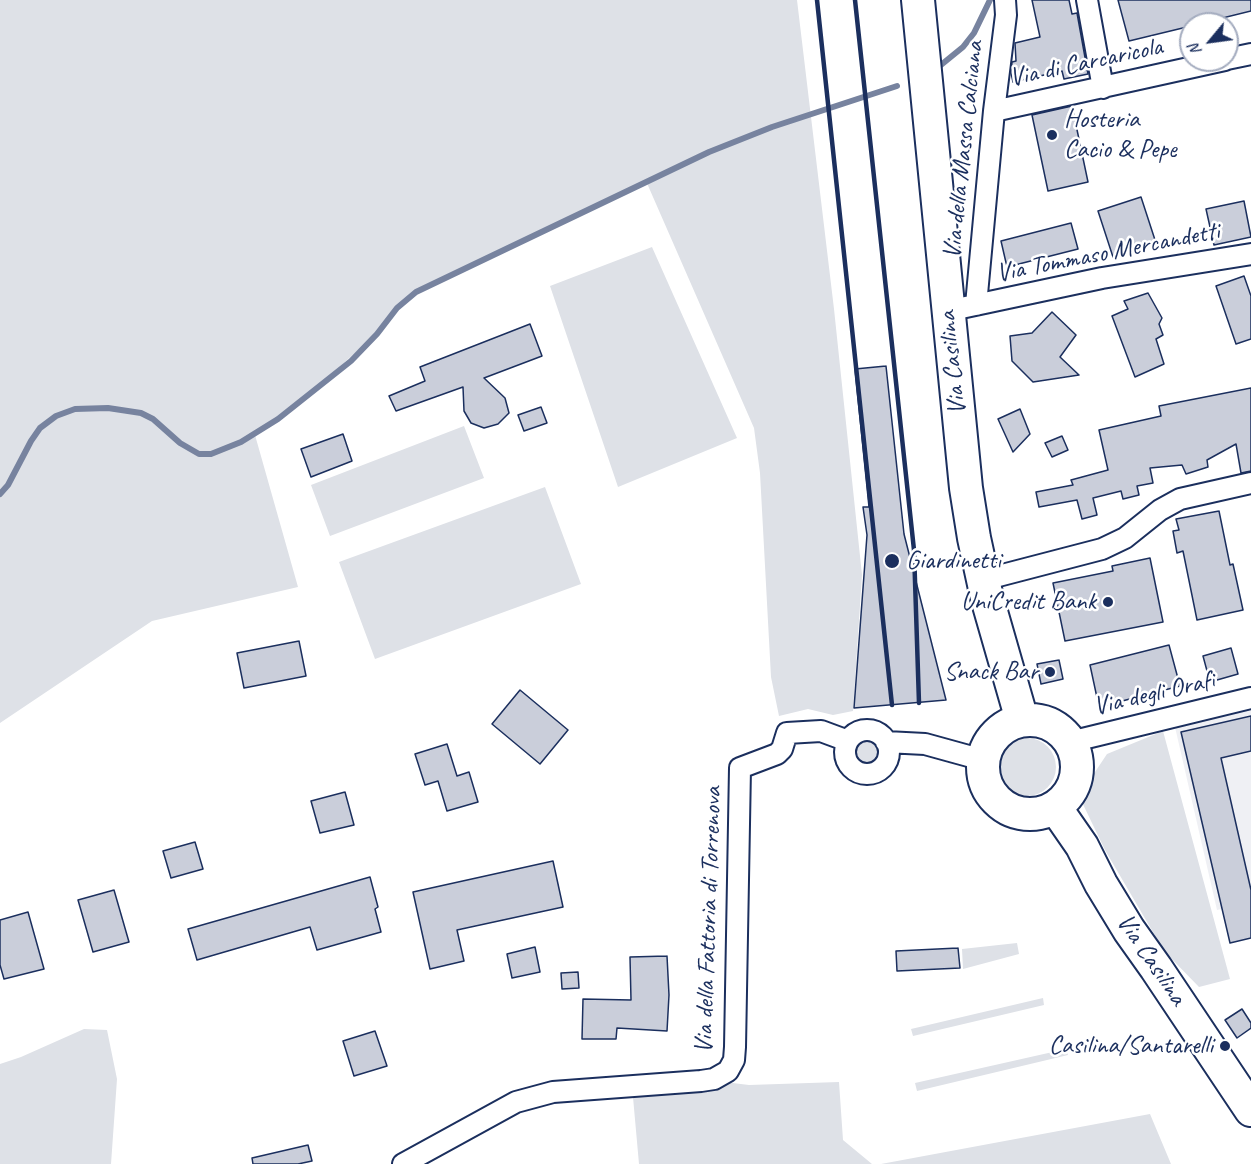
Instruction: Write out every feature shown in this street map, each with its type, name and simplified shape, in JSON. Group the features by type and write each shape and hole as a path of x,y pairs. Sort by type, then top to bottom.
{"main road":[{"name":"Via Casilina","path":"918,0 962,308 966,488 983,580 1003,659 1022,720"},
{"path":"1022,720 1043,721 1062,732 1070,742 1077,761 1076,778 1070,792 1055,807 1042,813 1018,813 1006,808 988,788 983,774 983,760 987,746 997,732 1013,723 1022,720"},
{"name":"Via Casilina","path":"1055,807 1082,846 1104,890 1129,930 1248,1100"}],"street":[{"name":"Via della Massa Calciana","path":"962,308 994,111 1006,15 1005,0"},
{"path":"1087,0 1103,88"},
{"name":"Via di Carcaricola","path":"994,111 1179,71"},
{"name":"Via Tommaso Mercandetti","path":"962,308 1121,274 1251,254"},
{"path":"983,580 1102,549 1125,538 1151,516 1174,502 1251,483"},
{"name":"Via degli Orafi","path":"1070,742 1251,698"},
{"name":"Via della Fattoria di Torrenova","path":"403,1164 516,1102 554,1092 702,1081 714,1079 728,1071 734,1059 735,1047 740,768 777,754 782,749 787,733 821,731 848,741"},
{"path":"870,731 877,733 886,742 889,753 886,763 875,773 864,774 854,770 847,760 845,748 848,741 857,733 870,731"},
{"path":"886,742 924,744 983,760"}],"shaded area":[{"path":"0,0 797,0 834,309 862,575 853,711 833,715 808,709 779,716 771,677 760,473 754,428 646,181 408,297 382,328 311,393 255,435 298,587 152,621 0,723"},
{"path":"652,247 737,438 618,487 550,286"},
{"path":"464,426 484,478 330,536 311,485"},
{"path":"545,487 581,584 375,659 339,562"},
{"path":"1251,709 1251,902 1217,910 1175,727"},
{"path":"1163,731 1230,979 1199,987 1164,951 1105,850 1079,796 1107,754"},
{"path":"1027,738 1038,740 1048,746 1054,756 1056,767 1054,778 1048,788 1038,794 1027,796 1016,794 1006,788 1000,778 998,767 1000,756 1006,746 1016,740"},
{"path":"867,741 875,744 878,752 875,760 867,763 859,760 856,752 859,744"},
{"path":"1017,943 1019,954 963,969 962,949"},
{"path":"1043,998 1044,1005 913,1036 911,1029"},
{"path":"84,1029 107,1030 117,1079 111,1164 0,1164 0,1064"},
{"path":"1066,1049 1068,1055 917,1091 915,1083"},
{"path":"708,1080 749,1085 839,1082 843,1140 872,1164 639,1164 632,1086"},
{"path":"1150,1114 1171,1164 881,1164"}],"building":[{"path":"1032,0 1069,0 1072,14 1077,13 1088,74 1064,79 1062,71 1013,82 1011,73 1012,62 1016,61 1015,43 1040,37"},
{"path":"1118,0 1251,0 1251,11 1239,14 1239,12 1179,12 1179,29 1129,41"},
{"path":"1072,106 1088,182 1048,191 1032,115"},
{"path":"1141,197 1156,243 1113,257 1098,211"},
{"path":"1244,201 1251,237 1214,245 1206,209"},
{"path":"1071,223 1078,249 1007,267 1001,241"},
{"path":"1244,276 1251,296 1251,339 1236,344 1216,286"},
{"path":"1148,293 1162,318 1159,324 1163,335 1156,339 1164,364 1135,377 1112,316 1128,309 1124,301"},
{"path":"1052,312 1076,335 1060,357 1079,375 1033,382 1012,361 1010,336 1032,333"},
{"path":"530,324 542,356 484,378 505,398 509,413 498,424 484,428 471,423 464,411 463,387 396,411 389,396 425,381 420,367"},
{"name":"Giardinetti","path":"886,366 904,534 946,700 854,708 867,535 863,507 869,507 855,369"},
{"path":"1251,388 1251,471 1241,473 1236,444 1207,460 1208,467 1186,474 1182,465 1150,468 1153,483 1137,486 1139,495 1123,499 1121,491 1093,498 1097,515 1082,519 1077,500 1039,507 1036,492 1073,485 1071,480 1108,470 1099,430 1161,416 1159,406"},
{"path":"541,407 547,423 524,431 518,415"},
{"path":"1020,409 1030,434 1013,452 998,419"},
{"path":"343,434 352,461 311,477 301,449"},
{"path":"1062,436 1068,450 1052,457 1045,443"},
{"path":"1219,511 1230,565 1233,564 1243,610 1197,620 1183,551 1177,553 1173,531 1179,530 1176,519"},
{"name":"UniCredit Bank","path":"1150,558 1163,622 1065,641 1053,583 1113,571 1112,566"},
{"path":"299,641 306,676 244,688 237,653"},
{"path":"1169,645 1180,686 1099,707 1090,665"},
{"path":"1231,648 1238,674 1210,682 1203,656"},
{"name":"Snack Bar","path":"1059,660 1063,679 1041,684 1037,664"},
{"path":"520,690 568,730 540,764 492,724"},
{"path":"1251,716 1251,751 1221,758 1251,890 1251,938 1230,943 1181,732"},
{"path":"447,744 457,776 469,772 478,802 447,811 438,781 425,785 415,754"},
{"path":"345,792 354,825 320,833 311,801"},
{"path":"195,842 203,869 171,878 163,851"},
{"path":"553,861 563,907 457,930 464,961 430,969 413,892"},
{"path":"370,877 378,907 375,909 381,932 317,950 310,927 197,960 188,929"},
{"path":"114,890 129,942 93,952 78,900"},
{"path":"28,912 44,969 4,979 0,965 0,920"},
{"path":"535,947 540,972 512,978 507,954"},
{"path":"958,948 960,968 897,971 896,951"},
{"path":"667,956 669,995 667,1031 617,1028 616,1039 582,1039 583,999 631,1000 630,957"},
{"path":"578,972 579,988 562,989 561,973"},
{"path":"1242,1009 1251,1023 1251,1028 1237,1038 1225,1020"},
{"path":"375,1031 387,1066 354,1076 343,1041"},
{"path":"308,1145 312,1161 298,1164 253,1164 252,1158"}],"waterway":[{"path":"936,69 963,47 974,33 990,0"},
{"path":"0,494 8,485 40,428 56,416 75,409 108,408 141,413 153,419 180,443 199,454 211,454 241,442 278,419 351,361 377,334 397,308 416,292 709,152 772,127 897,86"}],"railway":[{"path":"817,0 892,705"},
{"path":"855,0 914,550 919,703"}],"place":[{"name":"Hosteria Cacio & Pepe","path":"1052,135"},
{"name":"Giardinetti","path":"892,561"},
{"name":"UniCredit Bank","path":"1108,602"},
{"name":"Snack Bar","path":"1050,672"},
{"name":"Casilina/Santarelli","path":"1225,1046"}]}
